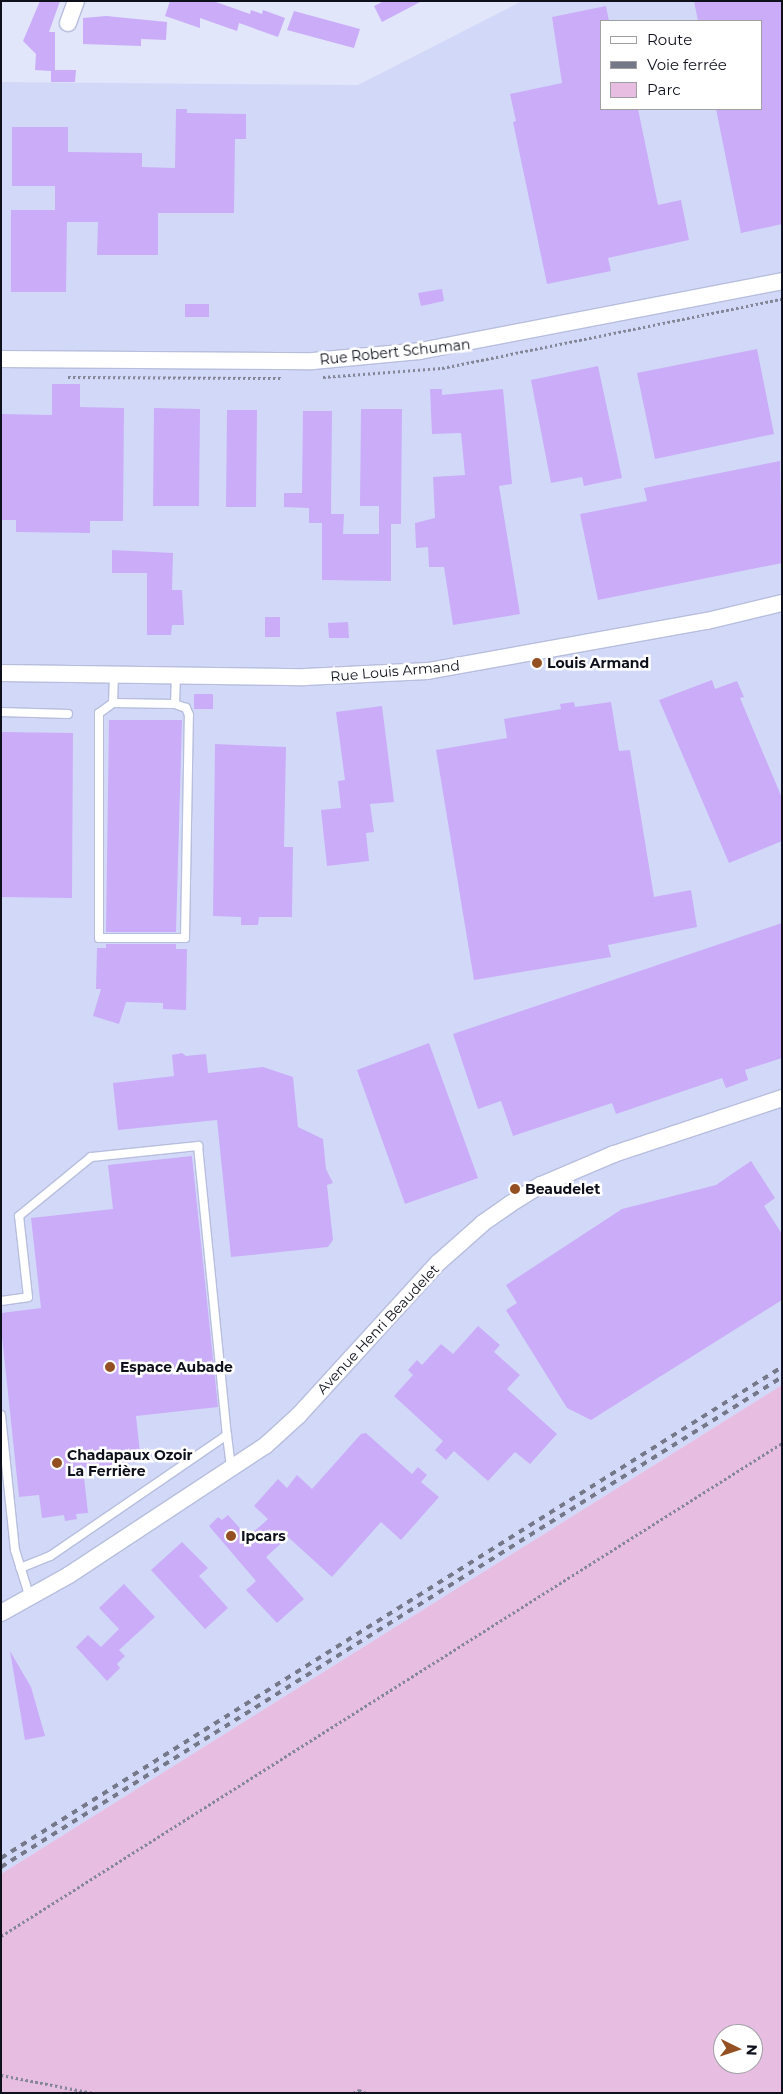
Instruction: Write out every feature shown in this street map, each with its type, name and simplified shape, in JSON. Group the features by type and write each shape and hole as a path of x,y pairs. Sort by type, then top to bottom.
{"street":[{"path":"68,23 76,1"},
{"name":"Rue Robert Schuman","path":"1,359 313,361 420,351 782,281"},
{"name":"Rue Louis Armand","path":"1,674 345,676 428,671 707,621 782,603"},
{"name":"Avenue Henri Beaudelet","path":"1,1613 30,1599 231,1469 282,1431 438,1263 497,1214 574,1170 782,1098"}],"lane":[{"path":"113,703 114,675"},
{"path":"175,704 176,676"},
{"path":"113,703 175,704 186,708 189,715 186,938 99,938 99,713 113,703"},
{"path":"1,712 68,714"},
{"path":"1,1301 28,1297 19,1216 91,1157 198,1146 231,1469"},
{"path":"1,1415 15,1550 30,1599"},
{"path":"20,1568 50,1556 227,1435"}],"path":[{"path":"1,1936 782,1443"},
{"path":"1,2075 93,2093"},
{"path":"353,2093 359,2090 366,2093"}],"shaded area":[{"path":"522,1 782,1 782,1385 1,1874 1,82 358,85"}],"green space":[{"path":"782,1385 782,2093 1,2093 1,1874"}],"building":[{"path":"40,1 60,1 49,32 55,32 55,70 76,70 75,82 51,82 51,71 35,70 36,54 23,41"},
{"path":"170,1 213,1 250,14 251,10 262,14 263,10 285,18 278,37 239,23 237,31 200,18 200,28 165,16"},
{"path":"384,1 422,1 382,22 374,6"},
{"path":"694,1 782,1 782,224 741,233 716,110 763,110 763,20 698,20"},
{"path":"606,6 609,20 600,20 600,110 638,110 658,205 681,200 689,240 608,258 611,271 547,284 513,122 516,121 510,94 562,83 552,17"},
{"path":"294,11 360,29 354,48 287,30"},
{"path":"106,16 167,22 166,40 141,39 141,46 83,44 83,18"},
{"path":"176,109 187,109 187,113 246,114 246,139 235,139 234,213 158,213 158,255 97,255 98,222 67,222 66,292 11,292 11,210 55,210 55,186 12,186 12,127 68,127 68,152 142,153 142,167 175,168"},
{"path":"442,289 444,301 421,306 418,293"},
{"path":"185,304 209,304 209,317 185,317"},
{"path":"757,349 774,434 655,459 637,373"},
{"path":"598,366 622,478 584,486 582,477 551,483 531,380"},
{"path":"52,384 80,384 80,407 124,408 123,521 90,521 90,533 16,532 16,520 1,520 1,414 52,415"},
{"path":"430,389 442,389 442,395 503,389 512,484 499,486 520,614 453,625 444,567 429,567 428,547 416,548 415,523 435,518 433,477 465,475 461,433 432,434"},
{"path":"154,408 200,409 199,506 153,506"},
{"path":"361,409 402,409 401,524 391,524 391,581 322,580 322,523 309,523 309,508 284,507 284,493 302,493 303,411 332,411 331,514 344,514 343,534 379,534 379,506 360,506"},
{"path":"227,410 257,410 256,507 226,507"},
{"path":"780,461 782,563 598,600 580,514 647,501 644,488"},
{"path":"112,550 173,553 172,590 182,590 184,625 172,625 171,635 147,635 147,573 112,573"},
{"path":"265,617 280,617 280,637 265,637"},
{"path":"348,622 349,638 329,638 328,623"},
{"path":"712,680 715,689 737,681 744,697 740,698 782,798 782,841 729,863 659,700"},
{"path":"194,694 213,694 213,709 194,709"},
{"path":"574,702 575,707 611,702 619,751 630,750 654,897 691,890 697,927 608,945 611,957 474,980 436,750 507,738 504,719 561,709 560,704"},
{"path":"382,706 394,802 370,804 374,832 366,833 369,861 327,866 321,810 341,808 338,781 345,780 336,712"},
{"path":"109,720 182,720 176,932 106,932"},
{"path":"1,732 73,733 72,898 1,897"},
{"path":"215,744 286,747 284,847 293,847 292,917 259,917 258,925 241,925 241,917 213,916"},
{"path":"782,923 782,1058 745,1070 748,1080 726,1088 722,1078 616,1114 612,1103 513,1136 501,1101 478,1109 453,1034"},
{"path":"106,944 176,944 176,949 187,949 186,1010 163,1009 163,1003 126,1002 119,1024 93,1016 101,989 96,989 97,948 106,948"},
{"path":"429,1043 478,1178 405,1204 357,1070"},
{"path":"182,1053 186,1056 206,1054 208,1073 263,1067 293,1077 298,1127 323,1139 326,1169 333,1183 327,1185 333,1240 328,1247 231,1257 217,1120 118,1130 113,1083 174,1076 172,1055"},
{"name":"Espace Aubade","path":"192,1156 218,1407 136,1416 141,1462 83,1468 88,1513 76,1514 77,1519 65,1521 64,1515 42,1518 39,1495 19,1497 1,1327 1,1313 41,1308 31,1218 113,1209 108,1165"},
{"path":"751,1161 775,1198 764,1206 782,1234 782,1300 591,1420 567,1408 506,1310 517,1303 506,1285 622,1209 716,1185"},
{"path":"478,1326 500,1345 494,1352 520,1375 507,1389 557,1434 530,1464 515,1452 488,1481 454,1451 446,1460 435,1450 443,1441 394,1396 413,1375 408,1370 417,1360 422,1365 441,1344 453,1354"},
{"path":"366,1433 412,1474 418,1467 427,1475 421,1482 439,1497 401,1540 381,1522 332,1577 288,1537 266,1557 304,1599 277,1623 246,1590 256,1581 209,1526 218,1517 222,1520 228,1515 248,1537 268,1519 254,1506 278,1479 287,1488 297,1475 312,1489 361,1434"},
{"path":"182,1542 208,1568 199,1576 228,1608 205,1629 151,1570"},
{"path":"124,1584 155,1617 119,1650 125,1656 117,1664 120,1668 107,1681 76,1647 88,1635 101,1647 119,1629 99,1608"},
{"path":"10,1651 31,1687 45,1736 25,1740"}],"railway":[{"path":"1,1858 782,1367"},
{"path":"1,1867 782,1377"}],"place":[{"name":"Louis Armand","path":"537,663"},
{"name":"Beaudelet","path":"515,1189"},
{"name":"Espace Aubade","path":"110,1367"},
{"name":"Chadapaux Ozoir La Ferrière","path":"57,1463"},
{"name":"Ipcars","path":"231,1536"}]}
